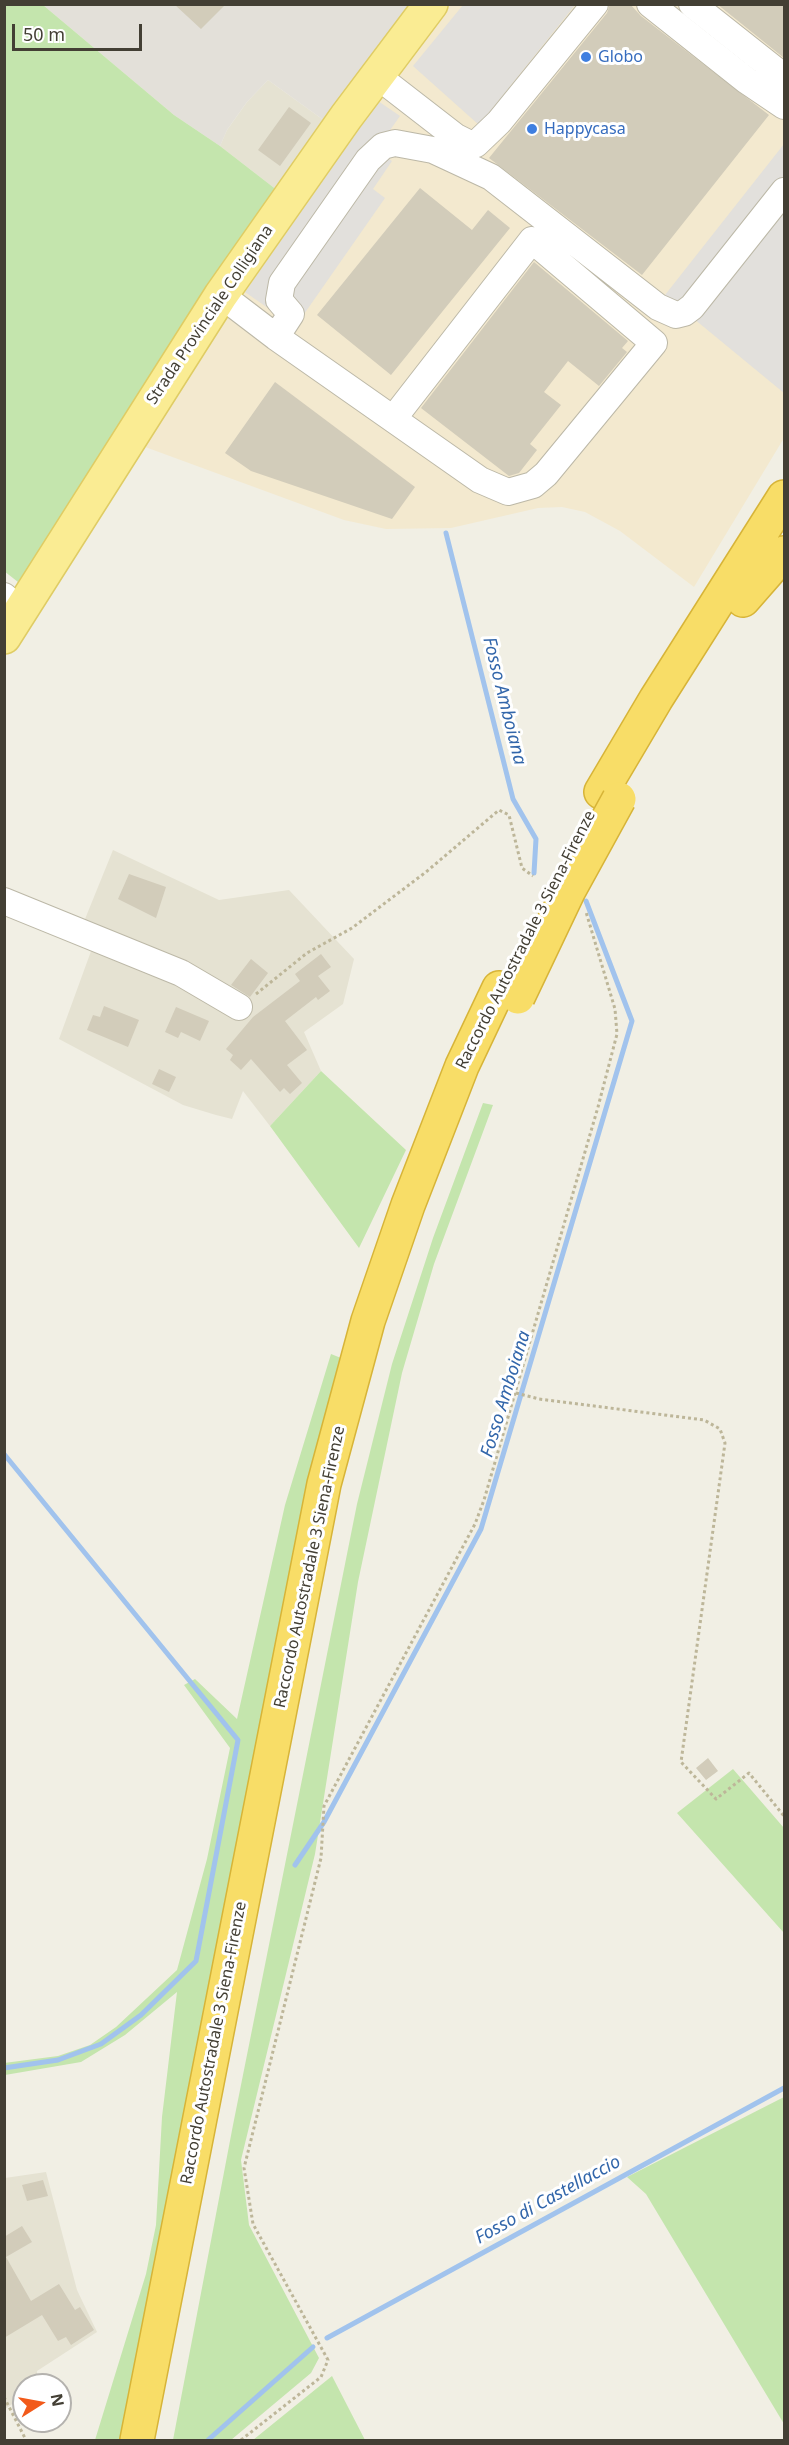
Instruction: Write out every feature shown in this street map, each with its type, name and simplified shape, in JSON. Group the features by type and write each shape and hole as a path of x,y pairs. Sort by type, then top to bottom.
{"highway":[{"path":"750,551 760,512 784,473"},
{"name":"Raccordo Autostradale 3 Siena-Firenze","path":"137,2440 324,1484 368,1322 408,1205 462,1066 508,993 610,795 750,551 784,497"},
{"name":"Raccordo Autostradale 3 Siena-Firenze","path":"610,795 671,710 784,535"},
{"path":"743,600 784,553"},
{"name":"Raccordo Autostradale 3 Siena-Firenze","path":"160,2440 341,1502 367,1399 412,1251 479,1077 508,993"}],"main road":[{"name":"Strada Provinciale Colligiana","path":"10,615 221,295 376,75 429,5"}],"lane":[{"path":"376,75 463,141 476,144 499,122 595,4"},
{"path":"650,4 747,81 784,106"},
{"path":"692,4 784,77"},
{"path":"276,337 291,314 279,300 282,283 368,160 383,146 408,144 433,150 491,177 658,307 676,315 692,307 784,191"},
{"path":"221,295 276,337 393,419 493,488 508,492 525,489 546,474 654,343 532,240 393,419"},
{"path":"4,901 181,973 239,1007"}],"path":[{"path":"239,1007 307,953 352,928 399,893 499,810 509,815 522,868 533,876"},
{"path":"242,2440 321,2377 328,2360 253,2224 244,2168 321,1858 324,1806 475,1524 516,1393 616,1034 615,1009 583,904"},
{"path":"516,1393 539,1399 704,1420 720,1429 725,1443 681,1762 716,1799 749,1773 784,1816"},
{"path":"4,2397 26,2440"}],"shaded area":[{"path":"43,5 416,5 329,124 268,80 247,102 227,130 220,146 174,115"},
{"path":"441,5 784,5 784,438 694,587 620,531 585,512 562,507 538,508 451,528 386,529 344,520 137,444"},
{"path":"463,5 575,5 479,125 413,66"},
{"path":"268,80 329,124 282,194 220,146 227,130 247,102"},
{"path":"378,101 400,116 376,150 392,161 373,189 385,198 295,327 245,292"},
{"path":"784,144 784,393 665,295"},
{"path":"113,850 219,900 289,890 354,959 343,1004 304,1032 321,1071 270,1126 243,1091 232,1119 216,1115 183,1105 59,1039 98,932 83,924"},
{"path":"46,2172 77,2290 97,2332 37,2373 12,2373 12,2404 5,2409 5,2178"}],"green space":[{"path":"4,5 43,5 174,115 220,146 282,194 18,582 4,571"},
{"path":"321,1071 406,1150 359,1248 270,1126"},
{"path":"483,1103 493,1105 434,1264 402,1373 358,1582 315,1854 241,2160 249,2225 319,2358 311,2373 231,2440 173,2440 233,2125 357,1504 392,1364 433,1238"},
{"path":"331,1354 341,1358 295,1546 124,2440 95,2440 146,2274 156,2225 162,2117 177,1992 125,2035 81,2062 5,2075 4,2063 58,2056 90,2045 116,2027 177,1970 207,1859 230,1748 184,1685 195,1679 237,1719 285,1505"},
{"path":"733,1769 784,1828 784,1933 677,1813"},
{"path":"784,2097 784,2424 646,2194 627,2177"},
{"path":"332,2376 365,2440 253,2440"}],"building":[{"path":"174,4 226,4 201,29"},
{"path":"610,4 630,4 641,16 769,115 642,275 489,158 607,13"},
{"path":"717,4 784,4 784,58"},
{"path":"289,107 311,123 280,166 258,150"},
{"path":"420,188 472,230 488,210 510,228 391,375 317,315"},
{"path":"534,262 628,341 622,348 627,352 599,386 568,361 544,392 561,405 530,444 537,450 519,473 509,476 421,408"},
{"path":"275,382 415,487 392,519 251,471 225,453"},
{"path":"129,874 166,887 156,918 118,899"},
{"path":"321,954 331,967 318,976 330,991 318,1000 316,997 285,1021 307,1050 287,1065 302,1083 290,1094 284,1088 280,1092 251,1059 241,1070 230,1060 233,1055 226,1049 253,1017 300,981 295,974"},
{"path":"251,959 268,973 250,997 231,985"},
{"path":"104,1006 139,1020 128,1047 87,1030 93,1015 100,1017"},
{"path":"176,1007 209,1021 200,1041 181,1032 178,1038 165,1032"},
{"path":"159,1069 176,1077 169,1092 152,1084"},
{"path":"708,1758 718,1771 706,1780 696,1768"},
{"path":"43,2180 48,2196 27,2201 22,2185"},
{"path":"22,2226 32,2242 6,2257 31,2301 59,2284 75,2310 80,2307 94,2330 71,2345 66,2337 58,2341 42,2315 4,2338 4,2237"}],"waterway":[{"name":"Fosso Amboiana","path":"446,533 513,799 536,839 534,873"},
{"name":"Fosso Amboiana","path":"295,1865 324,1822 481,1529 632,1021 586,901"},
{"path":"4,1454 238,1740 196,1961 141,2015 101,2044 58,2060 4,2068"},
{"name":"Fosso di Castellaccio","path":"327,2338 784,2088"},
{"name":"Fosso di Castellaccio","path":"208,2440 313,2347"}],"place":[{"name":"Globo","path":"586,57"},
{"name":"Happycasa","path":"532,129"}]}
